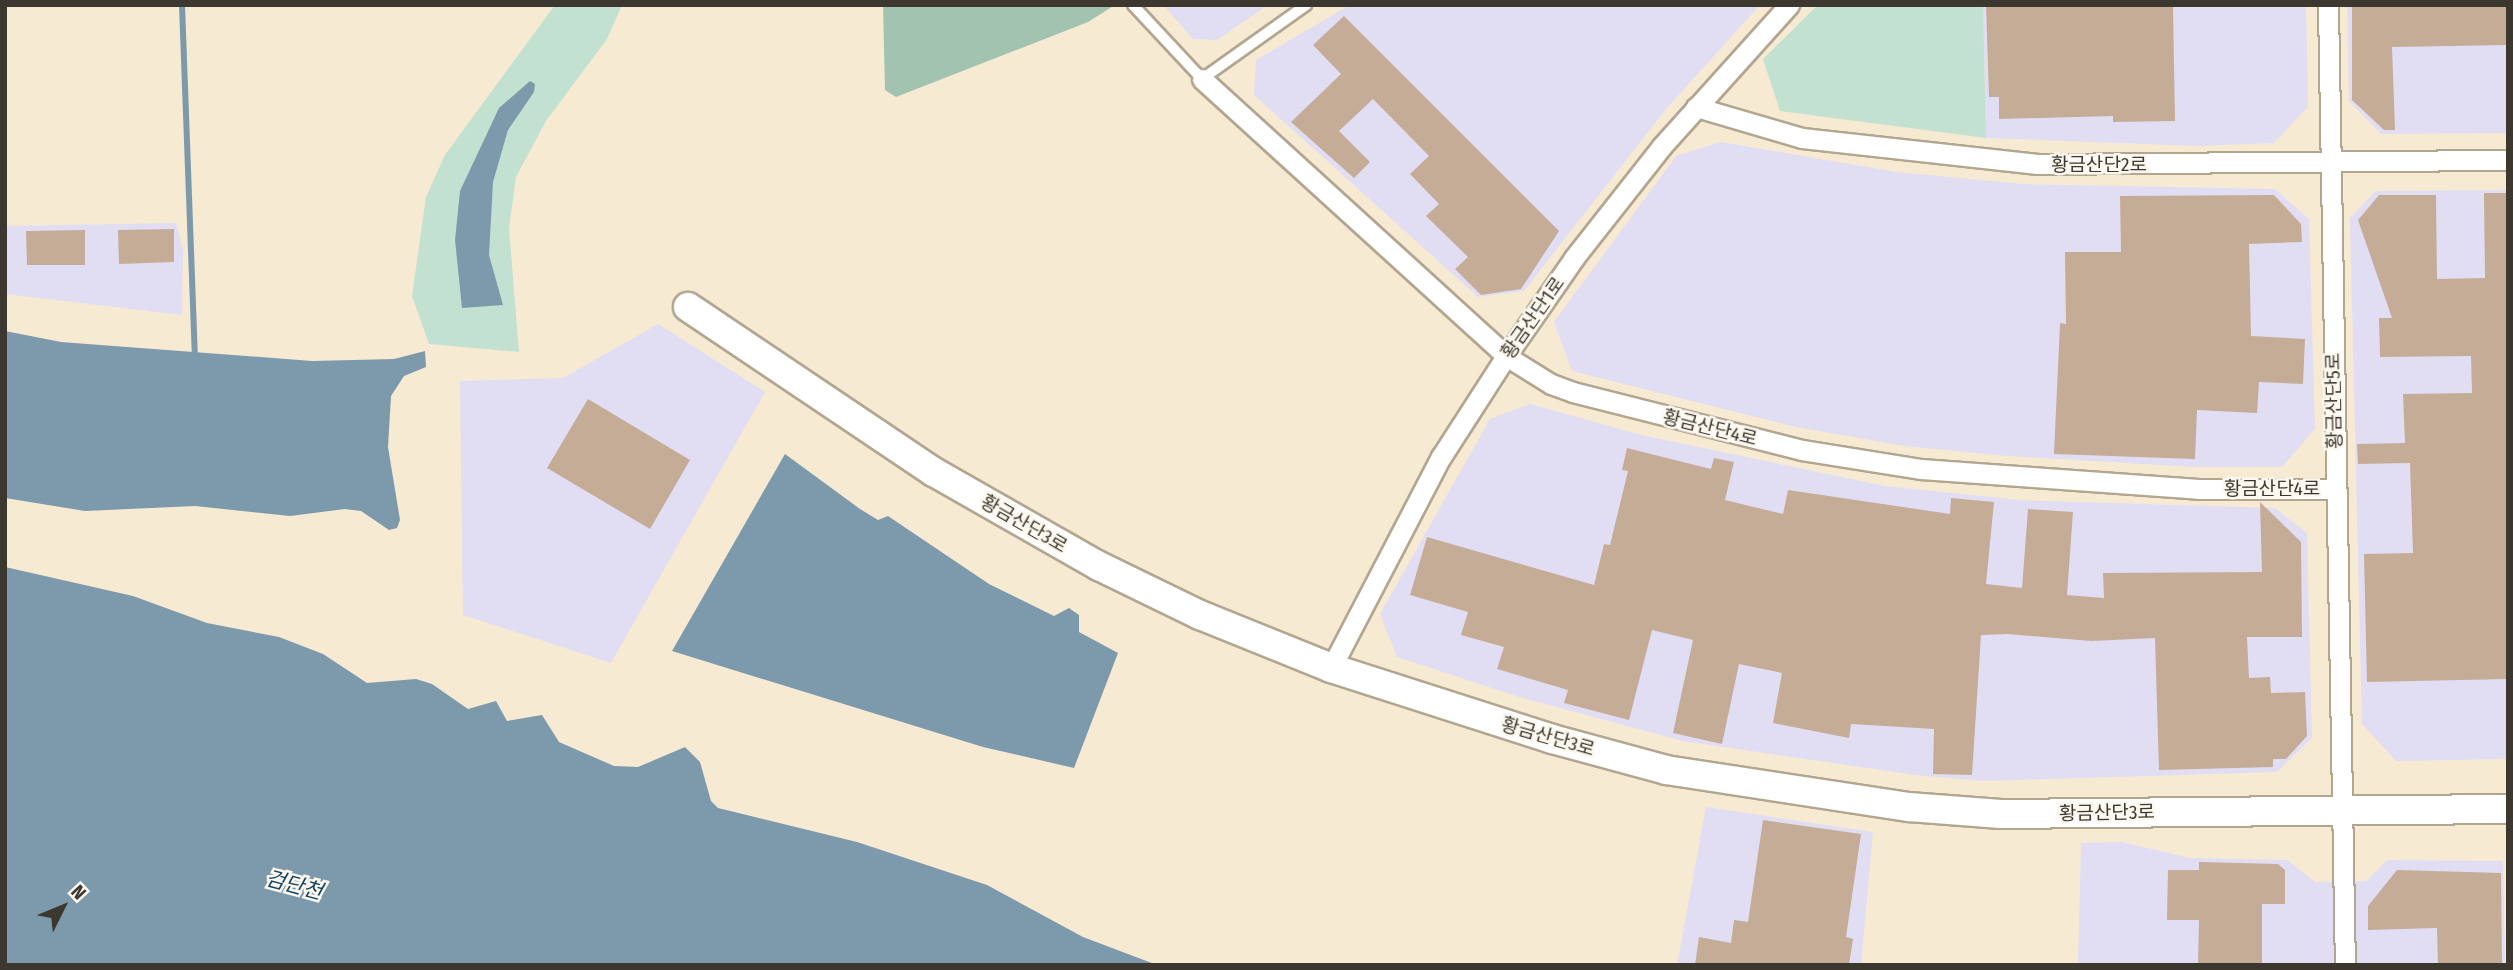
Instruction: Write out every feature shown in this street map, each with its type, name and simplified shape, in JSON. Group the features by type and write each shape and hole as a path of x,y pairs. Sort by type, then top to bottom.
{"street":[{"name":"황금산단1로","path":"1331,668 1441,457 1506,356 1574,258 1696,107 1789,5"},
{"name":"황금산단5로","path":"2328,5 2345,965"},
{"name":"황금산단4로","path":"1202,79 1506,356 1551,384 1573,393 1695,425 1857,460 2077,483 2335,489"},
{"name":"황금산단2로","path":"1696,107 1802,138 1969,159 2140,165 2508,160"},
{"name":"황금산단3로","path":"688,307 934,472 1013,519 1200,615 1331,668 1452,709 1666,770 1794,791 2001,814 2508,809"}],"lane":[{"path":"1133,5 1202,79 1306,5"}],"shaded area":[{"path":"1163,5 1268,5 1217,40 1193,39"},
{"path":"1350,5 1760,5 1666,109 1524,291 1478,297 1254,95 1256,60"},
{"path":"1983,5 2306,5 2308,107 2274,143 2198,146 1986,138"},
{"path":"2347,5 2508,5 2508,133 2381,134 2349,101"},
{"path":"1721,142 1897,172 2023,184 2275,189 2309,219 2315,429 2282,467 2195,467 2007,456 1905,446 1796,427 1572,371 1554,322 1676,156"},
{"path":"2508,190 2508,759 2396,761 2362,724 2350,218 2376,191"},
{"path":"176,223 183,250 182,315 5,294 5,226"},
{"path":"658,324 765,392 611,663 463,615 460,381 563,378"},
{"path":"1530,404 1641,435 1885,486 2020,500 2275,508 2307,533 2312,738 2277,772 1984,781 1915,775 1683,741 1519,697 1397,657 1380,614 1490,419"},
{"path":"1706,807 1873,832 1861,965 1677,965"},
{"path":"2122,842 2190,858 2287,860 2315,882 2366,881 2387,860 2503,861 2505,965 2078,965 2081,843"}],"green space":[{"path":"555,5 622,5 607,39 546,121 516,177 509,228 519,352 429,344 412,296 426,197 445,155"},
{"path":"883,5 1115,5 1088,22 896,97 885,90"},
{"path":"1818,5 1983,5 1986,138 1780,111 1763,59"}],"water":[{"path":"530,81 535,84 534,92 508,130 493,182 489,255 503,305 462,308 455,240 460,191 499,108"},
{"path":"5,331 61,342 312,361 394,359 425,351 426,367 404,376 391,396 388,447 400,520 397,528 389,530 361,511 345,509 290,516 195,506 85,511 5,498"},
{"path":"785,454 860,509 878,520 888,516 989,584 1054,616 1069,608 1079,615 1079,632 1118,653 1074,768 983,747 672,651"},
{"name":"검단천","path":"5,567 133,596 207,623 279,637 323,654 367,683 416,679 432,684 468,709 496,701 507,721 542,715 559,742 614,766 638,767 685,747 700,762 711,801 718,808 857,842 987,885 1083,937 1157,965 5,965"}],"building":[{"path":"1986,5 2173,5 2175,121 2113,122 2113,116 1999,119 1999,97 1989,97"},
{"path":"2352,5 2508,5 2508,45 2392,47 2395,130 2384,130 2352,100"},
{"path":"1344,16 1559,231 1521,289 1481,295 1455,269 1468,257 1426,216 1439,204 1410,174 1429,156 1373,99 1339,131 1370,162 1354,178 1291,122 1341,74 1313,45"},
{"path":"2484,193 2508,193 2508,679 2367,682 2364,554 2413,553 2410,463 2358,464 2357,444 2405,443 2403,394 2472,393 2471,356 2380,357 2379,318 2392,318 2358,220 2379,195 2436,195 2437,279 2485,278"},
{"path":"2274,195 2301,224 2302,242 2249,244 2251,336 2305,339 2303,384 2259,382 2257,413 2197,410 2195,459 2054,454 2060,323 2066,324 2065,252 2121,252 2120,196"},
{"path":"174,229 174,262 119,264 118,230"},
{"path":"85,230 85,265 27,265 26,231"},
{"path":"588,399 690,460 650,529 547,468"},
{"path":"1627,448 1711,469 1714,458 1734,462 1725,500 1783,514 1788,490 1950,514 1951,498 1994,502 1986,584 2022,588 2028,509 2073,512 2067,595 2104,598 2103,573 2262,572 2260,502 2301,542 2302,637 2247,637 2249,678 2270,677 2271,693 2305,692 2307,736 2286,759 2273,759 2273,767 2159,770 2155,638 2091,641 2007,634 1981,635 1972,775 1933,774 1934,729 1851,724 1849,738 1773,723 1782,673 1739,664 1722,744 1673,733 1693,640 1652,630 1629,720 1564,703 1568,690 1497,669 1504,647 1461,635 1468,612 1410,595 1427,537 1594,585 1604,544 1610,545 1628,471 1622,470"},
{"path":"1763,820 1861,834 1846,937 1853,939 1849,965 1695,965 1699,937 1731,943 1734,920 1748,922"},
{"path":"2199,862 2278,864 2285,870 2285,904 2262,904 2262,965 2198,965 2199,920 2167,920 2168,870 2199,870"},
{"path":"2397,870 2501,873 2502,965 2438,965 2437,928 2368,930 2368,906"}],"waterway":[{"path":"182,5 195,360"}]}
